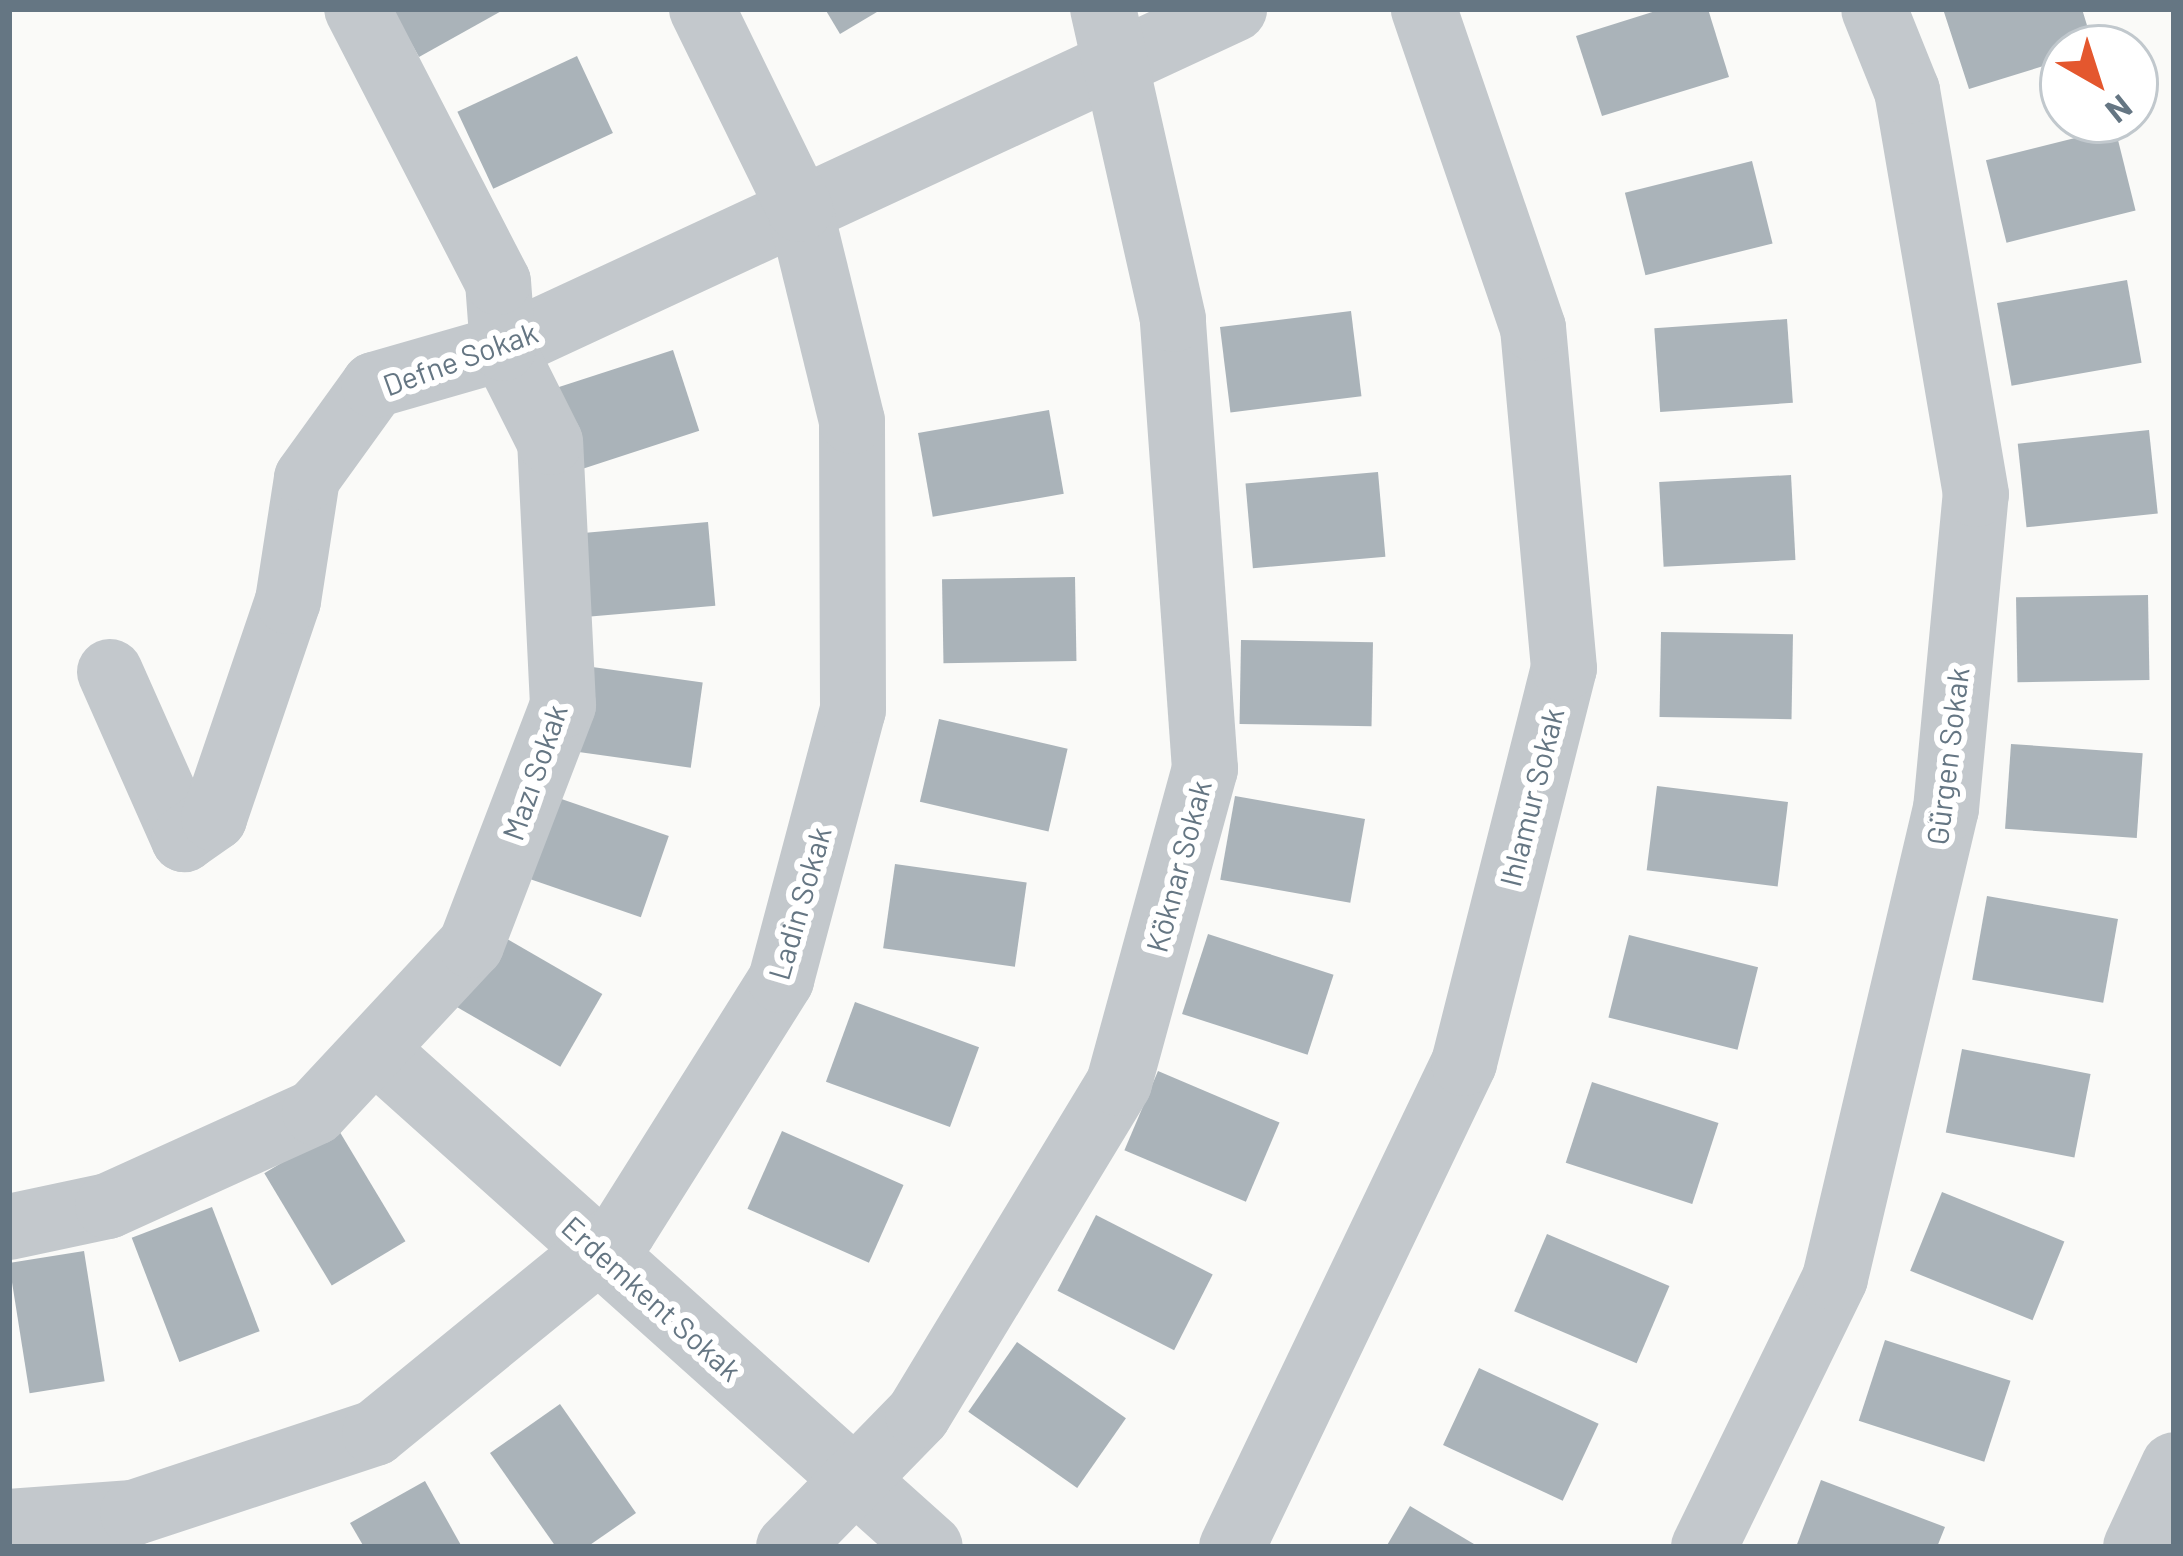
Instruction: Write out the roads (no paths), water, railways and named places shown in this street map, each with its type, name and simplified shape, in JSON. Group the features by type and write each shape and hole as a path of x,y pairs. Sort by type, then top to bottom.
{"street":[{"name":"Mazı Sokak","path":"9,1227 108,1206 315,1112 471,945 563,705 550,442 503,348 498,282 357,9"},
{"name":"Ladin Sokak","path":"9,1522 133,1513 375,1432 623,1232 781,980 853,710 852,421 800,209 702,9"},
{"name":"Defne Sokak","path":"110,672 184,839 214,818 288,601 307,478 374,385 503,348 800,209 1109,35 1234,9"},
{"name":"Ihlamur Sokak","path":"1232,1547 1464,1063 1564,668 1533,328 1424,9"},
{"name":"Gürgen Sokak","path":"1704,1547 1835,1279 1946,809 1976,494 1907,91 1874,9"},
{"name":"Köknar Sokak","path":"789,1547 918,1415 1119,1083 1205,769 1173,319 1109,35"},
{"name":"Erdemkent Sokak","path":"374,1049 930,1547"},
{"path":"2136,1547 2174,1465"}]}
